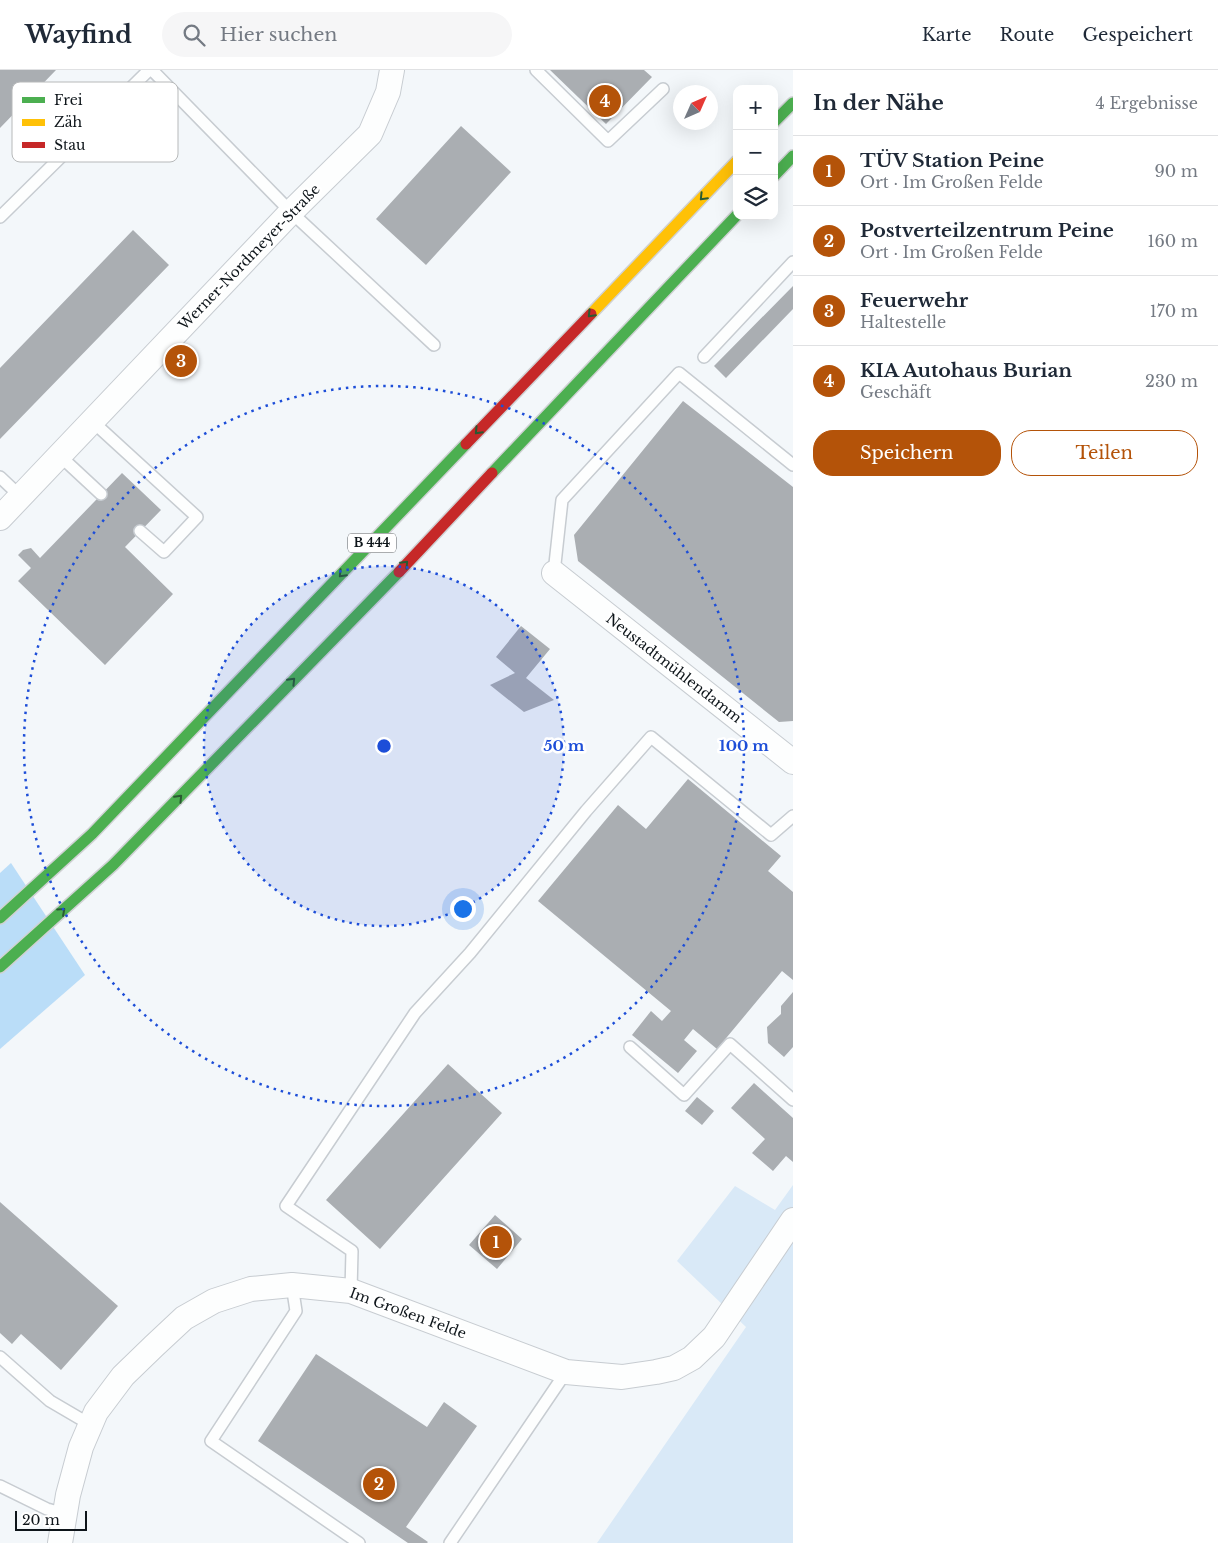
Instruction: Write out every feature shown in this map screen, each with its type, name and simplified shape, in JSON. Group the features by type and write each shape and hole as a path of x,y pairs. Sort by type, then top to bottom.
{"highway":[{"path":"778,118 793,103"},
{"path":"775,175 793,156"},
{"name":"B 444","path":"0,918 92,834 733,166"},
{"name":"B 444","path":"0,967 113,865 364,607 733,219"}],"street":[{"name":"Werner-Nordmeyer-Straße","path":"0,518 291,212 370,134 388,92 392,70"},
{"name":"Neustadtmühlendamm","path":"554,573 793,762"},
{"name":"Im Großen Felde","path":"60,1543 81,1447 96,1412 123,1376 184,1318 214,1301 251,1289 292,1285 352,1290 566,1372 622,1377 674,1368 692,1358 714,1337 793,1220"}],"lane":[{"path":"139,82 151,70 163,82"},
{"path":"536,70 608,141 662,89"},
{"path":"178,97 291,212 434,345"},
{"path":"0,217 56,162"},
{"path":"704,357 793,262"},
{"path":"554,573 562,500 679,373 793,465"},
{"path":"92,421 197,517 164,552 140,531"},
{"path":"59,456 101,494"},
{"path":"0,477 20,496"},
{"path":"352,1290 352,1252 286,1206 415,1013 470,953 586,811 651,737 771,835 793,816"},
{"path":"630,1047 684,1094 730,1044 793,1100"},
{"path":"292,1285 296,1311 210,1441 359,1543"},
{"path":"0,1357 50,1401 91,1425"},
{"path":"450,1543 566,1372"},
{"path":"0,1486 48,1509 65,1514"}],"shaded area":[{"path":"11,863 85,975 0,1049 0,873"},
{"path":"793,1185 793,1543 597,1543 746,1327 677,1261 735,1186 775,1210"}],"building":[{"path":"0,70 56,70 44,82 12,82 12,116 0,128"},
{"path":"550,70 644,70 652,77 606,124"},
{"path":"461,126 511,172 426,265 376,219"},
{"path":"133,230 169,265 0,439 0,368"},
{"path":"793,286 793,309 726,378 714,366"},
{"path":"683,401 793,487 793,721 779,722 578,561 574,535"},
{"path":"122,473 161,510 125,547 173,594 105,665 18,581 31,568 18,555 23,550 31,548 40,558"},
{"path":"521,626 550,649 526,678 554,700 524,712 490,685 515,673 496,657"},
{"path":"688,779 781,856 768,871 793,892 793,980 782,971 717,1049 693,1029 684,1040 697,1051 678,1073 632,1035 651,1011 662,1021 671,1011 538,901 618,805 646,829"},
{"path":"793,992 793,1047 784,1057 768,1043 767,1027 781,1014 781,1006"},
{"path":"448,1064 502,1113 380,1249 326,1200"},
{"path":"754,1083 793,1118 793,1162 786,1156 773,1171 752,1153 765,1139 731,1108"},
{"path":"697,1097 714,1111 702,1125 685,1111"},
{"path":"0,1202 118,1306 61,1370 21,1334 12,1344 0,1333"},
{"path":"495,1215 522,1239 497,1269 469,1245"},
{"path":"316,1354 427,1427 444,1402 477,1426 406,1527 427,1543 408,1543 258,1441"}],"traffic: fast":[{"path":"778,118 793,103"},
{"path":"775,175 793,156"},
{"path":"492,473 733,219"},
{"path":"0,918 92,834 466,444"},
{"path":"0,967 113,865 399,572"}],"traffic: slow":[{"path":"591,314 733,165"}],"traffic: jam":[{"path":"466,444 591,314"},
{"path":"399,572 492,473"}],"place":[{"name":"KIA Autohaus Burian","path":"605,101"},
{"name":"Feuerwehr","path":"181,361"},
{"name":"TÜV Station Peine","path":"496,1242"},
{"name":"Postverteilzentrum Peine","path":"379,1484"}]}
